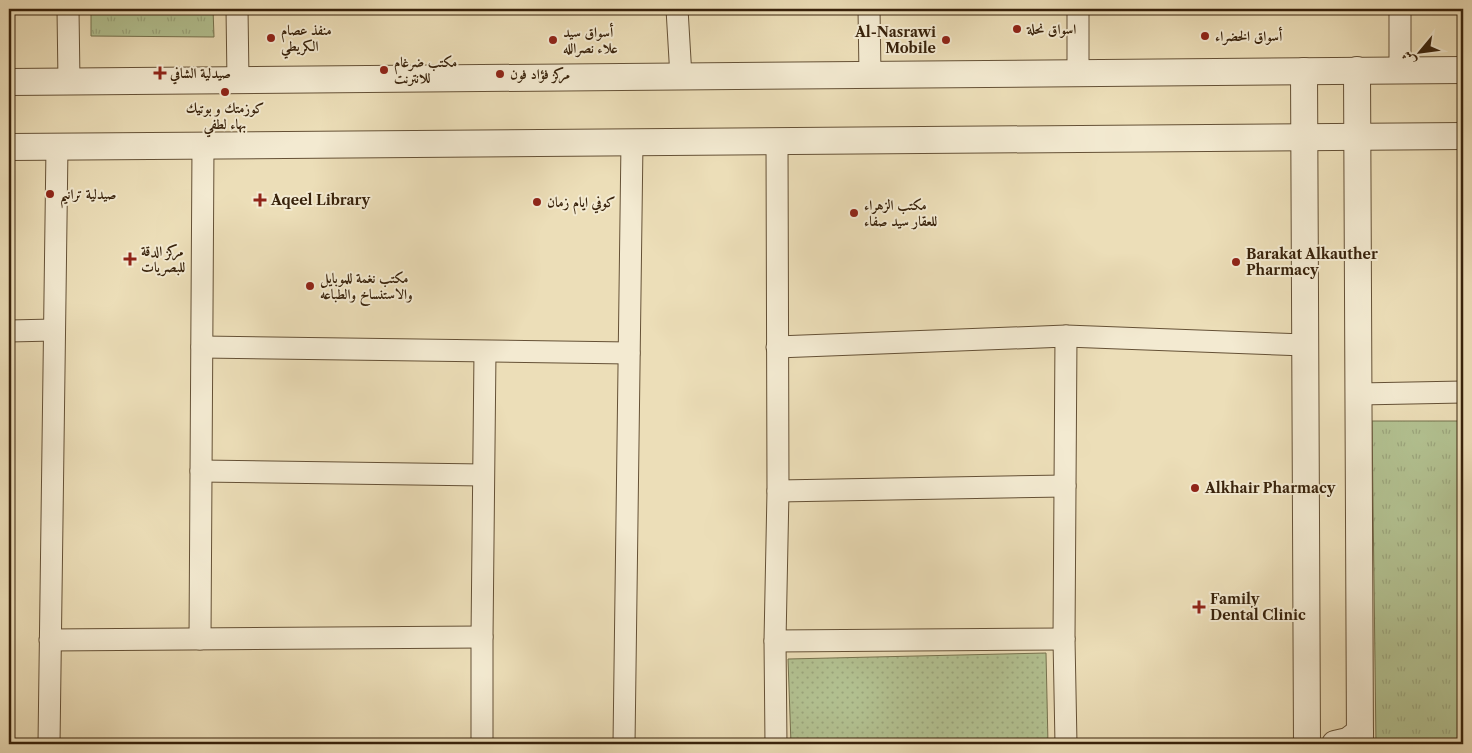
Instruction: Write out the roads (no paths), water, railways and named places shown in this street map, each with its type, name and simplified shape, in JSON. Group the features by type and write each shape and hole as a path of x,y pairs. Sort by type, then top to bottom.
{"street":[{"path":"68,9 68,82"},
{"path":"237,9 238,80"},
{"path":"677,9 681,77"},
{"path":"869,9 870,75"},
{"path":"1078,9 1078,73"},
{"path":"1400,9 1400,70"},
{"path":"1304,71 1307,740 1333,744 1360,738 1357,70"},
{"path":"9,82 1463,70"},
{"path":"9,147 1463,136"},
{"path":"776,744 775,641 778,491 777,141"},
{"path":"624,744 632,142"},
{"path":"200,639 203,146"},
{"path":"49,744 57,147"},
{"path":"9,331 54,330"},
{"path":"778,347 1066,336 1305,345"},
{"path":"1066,336 1064,486 1066,744"},
{"path":"202,347 629,353"},
{"path":"482,744 485,352"},
{"path":"1359,394 1463,392"},
{"path":"201,471 483,475"},
{"path":"778,491 1064,486"},
{"path":"50,640 482,637"},
{"path":"775,641 1064,639"}],"place":[{"name":"اسواق نحلة","path":"1017,29"},
{"name":"أسواق الخضراء","path":"1205,36"},
{"name":"منفذ عصام الكريطي","path":"271,38"},
{"name":"أسواق سيد علاء نصرالله","path":"553,40"},
{"name":"Al-Nasrawi Mobile","path":"946,40"},
{"name":"مكتب ضرغام للانترنت","path":"384,70"},
{"name":"صيدلية الشافي","path":"160,73"},
{"name":"مركز فؤاد فون","path":"500,74"},
{"name":"كوزمتك و بوتيك بهاء لطفي","path":"225,92"},
{"name":"صيدلية ترانيم","path":"50,194"},
{"name":"Aqeel Library","path":"260,200"},
{"name":"كوفي ايام زمان","path":"537,202"},
{"name":"مكتب الزهراء للعقار سيد صفاء","path":"854,213"},
{"name":"مركز الدقة للبصريات","path":"130,259"},
{"name":"Barakat Alkauther Pharmacy","path":"1236,262"},
{"name":"مكتب نغمة للموبايل والاستنساخ والطباعه","path":"310,286"},
{"name":"Alkhair Pharmacy","path":"1195,488"},
{"name":"Family Dental Clinic","path":"1199,607"}]}
